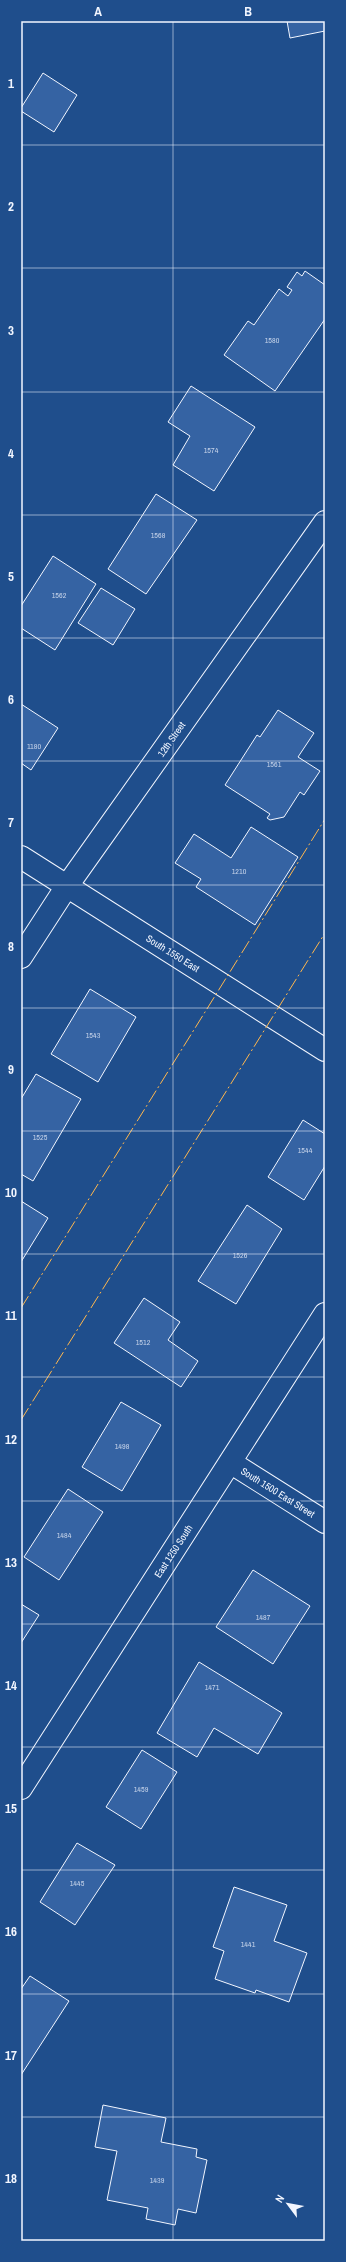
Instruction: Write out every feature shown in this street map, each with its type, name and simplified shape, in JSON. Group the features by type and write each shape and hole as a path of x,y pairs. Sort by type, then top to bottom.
{"street":[{"name":"12th Street","path":"21,957 67,886 325,522"},
{"name":"South 1550 East","path":"21,856 325,1050"},
{"name":"East 1250 South","path":"21,1788 325,1314"},
{"name":"South 1500 East Street","path":"230,1462 325,1522"}],"building":[{"path":"287,21 325,21 325,31 290,38"},
{"path":"43,73 77,95 54,132 21,111 21,108"},
{"path":"305,271 325,285 325,319 275,391 224,355 248,321 254,325 279,289 288,296 292,290 287,287 297,272 302,276"},
{"path":"191,386 255,427 214,491 173,465 190,436 168,422"},
{"path":"156,494 197,520 146,594 108,569"},
{"path":"53,556 96,584 55,650 21,628 21,606"},
{"path":"101,588 135,609 113,645 78,623"},
{"path":"21,704 58,728 31,770 21,763"},
{"path":"278,710 314,733 298,757 320,771 304,795 300,792 284,817 270,820 267,818 270,814 225,785 257,735 260,737"},
{"path":"251,827 298,857 255,925 196,887 201,879 175,863 194,834 231,858"},
{"path":"90,989 136,1017 98,1082 51,1054"},
{"path":"36,1074 81,1099 33,1181 21,1174 21,1099"},
{"path":"303,1120 325,1134 325,1166 304,1200 268,1177"},
{"path":"21,1201 48,1218 21,1262"},
{"path":"247,1205 282,1229 236,1304 198,1281"},
{"path":"144,1298 180,1322 168,1340 198,1361 181,1387 114,1343"},
{"path":"121,1402 161,1425 122,1491 82,1467"},
{"path":"68,1489 103,1512 59,1580 24,1557"},
{"path":"253,1570 310,1606 273,1664 216,1627"},
{"path":"21,1604 39,1615 21,1643"},
{"path":"199,1662 282,1713 258,1754 214,1728 197,1757 157,1733"},
{"path":"142,1750 177,1772 141,1829 106,1807"},
{"path":"77,1843 115,1865 75,1925 40,1902"},
{"path":"234,1887 287,1905 274,1941 307,1953 289,2002 256,1990 255,1993 215,1979 224,1951 213,1947"},
{"path":"30,1976 69,2001 21,2075 21,1989"},
{"path":"103,2105 166,2118 161,2142 197,2149 196,2157 207,2160 196,2213 178,2209 175,2225 146,2219 148,2208 107,2200 117,2151 95,2147"}],"power":[{"path":"21,1308 325,819"},
{"path":"21,1420 325,933"}]}
